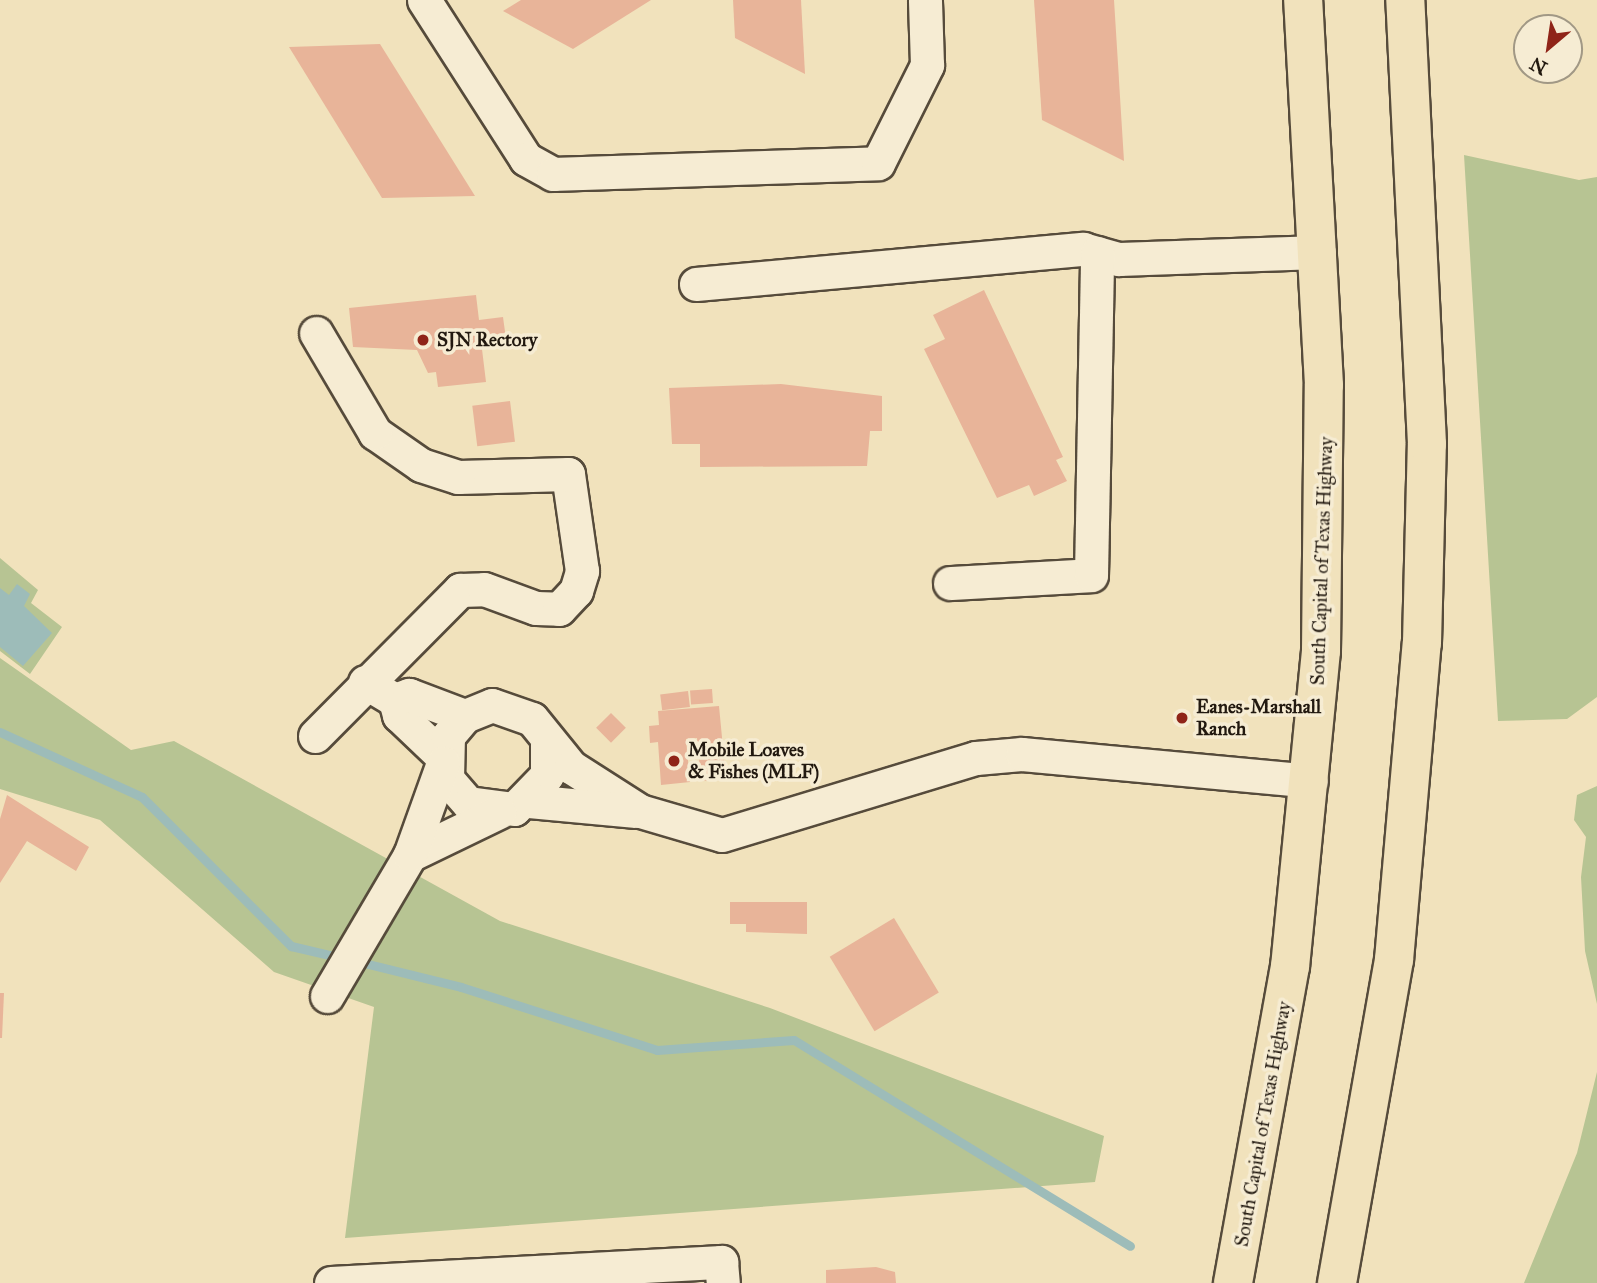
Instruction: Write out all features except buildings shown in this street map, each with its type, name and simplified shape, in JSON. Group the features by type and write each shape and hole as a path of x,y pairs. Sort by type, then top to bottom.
{"highway":[{"name":"South Capital of Texas Highway","path":"1233,1283 1275,1072 1311,780 1325,504 1319,251 1303,0"},
{"path":"1337,1283 1387,1013 1420,684 1427,444 1405,0"}],"lane":[{"path":"424,0 526,159 553,174 878,163 927,65 925,0"},
{"path":"696,284 1097,253 1119,259 1319,251"},
{"path":"950,583 1091,575 1097,253"},
{"path":"315,736 365,682 460,590 484,589 536,608 559,609 576,592 582,571 568,474 458,477 401,454 353,404 316,333"},
{"path":"365,682 396,700 399,715 443,760 462,798 514,806 640,811 722,835 976,758 1022,754 1311,780"},
{"path":"396,700 409,695 465,716 506,706 532,719 547,743 570,767 640,811"},
{"path":"327,996 410,855 443,760 447,736 465,716"},
{"path":"410,855 514,806 547,775 547,743"},
{"path":"331,1283 721,1262 723,1283"}],"green space":[{"path":"1464,155 1579,180 1597,177 1597,697 1567,719 1498,721"},
{"path":"0,558 38,590 31,603 62,627 30,674 0,651"},
{"path":"0,658 131,750 174,741 500,921 770,1008 1104,1136 1095,1182 345,1238 374,1007 274,972 100,820 0,789"},
{"path":"1597,786 1597,1004 1585,951 1581,877 1586,837 1574,820 1577,795"},
{"path":"1597,1072 1597,1283 1524,1283 1577,1153"}],"water":[{"path":"17,584 30,594 24,606 52,633 23,666 0,647 0,588 9,595"}],"waterway":[{"path":"0,732 142,797 291,946 342,958"},
{"path":"356,961 461,987 657,1050 794,1040 1130,1246"}],"place":[{"name":"SJN Rectory","path":"423,340"},
{"name":"Eanes-Marshall Ranch","path":"1182,718"},
{"name":"Mobile Loaves & Fishes (MLF)","path":"674,761"}]}
